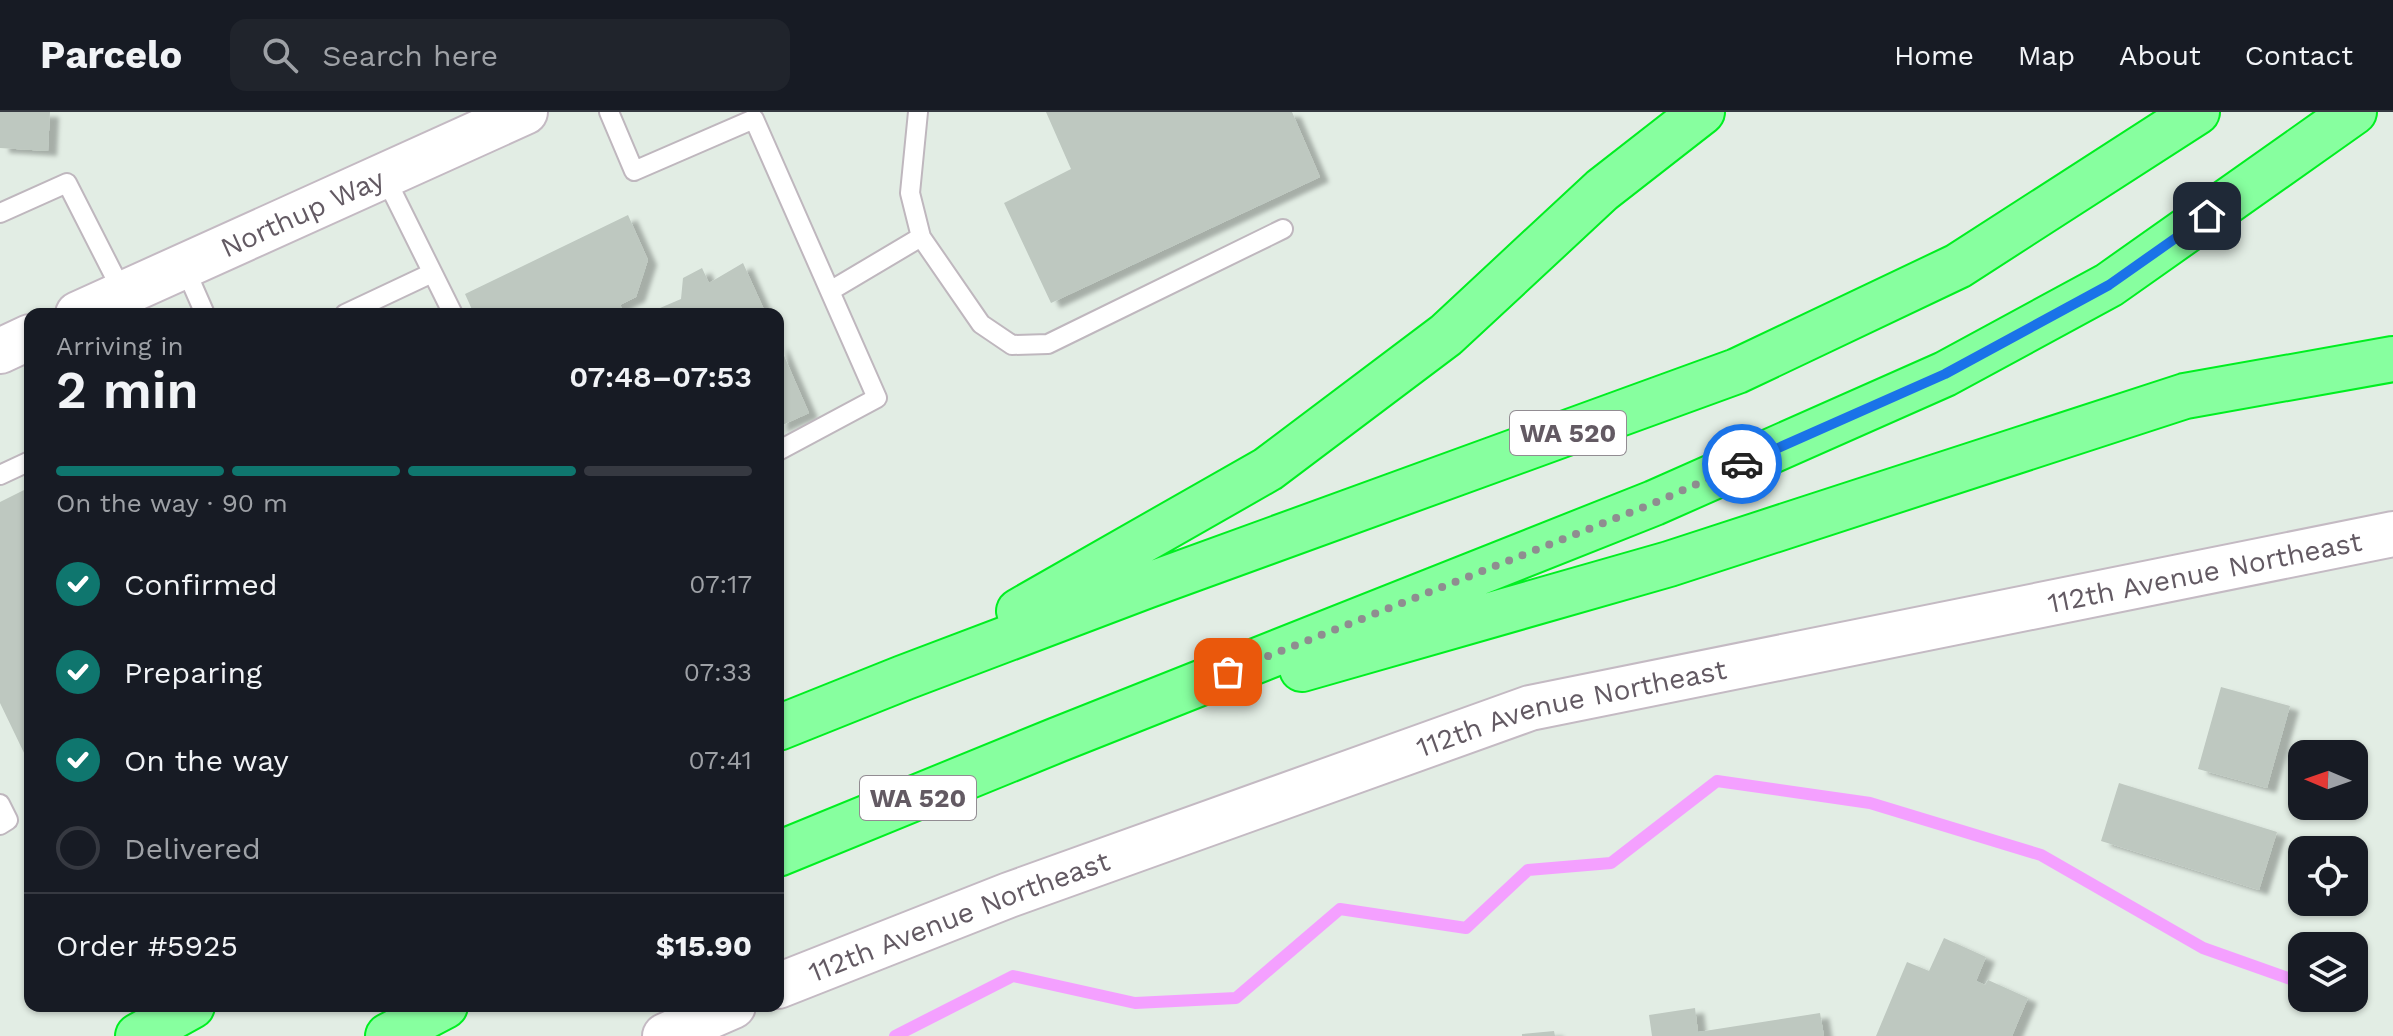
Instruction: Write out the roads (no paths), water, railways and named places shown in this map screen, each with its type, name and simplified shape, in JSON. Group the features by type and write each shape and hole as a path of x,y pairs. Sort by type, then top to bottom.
{"highway":[{"path":"1602,190 1672,112"},
{"path":"903,678 1268,469 1446,335 1602,190 1702,112"},
{"name":"WA 520","path":"784,726 1146,586 1737,371 1958,266 2197,112"},
{"name":"WA 520","path":"784,852 1654,503 1945,374 2109,285 2354,112"},
{"path":"1057,740 1669,564 2185,396 2393,359"},
{"path":"138,1036 181,1012"},
{"path":"388,1036 434,1012"}],"main road":[{"name":"Northup Way","path":"91,308 525,112"},
{"path":"0,351 24,340"},
{"name":"112th Avenue Northeast","path":"784,984 1009,895 1530,708 2393,534"},
{"path":"665,1036 719,1012"}],"lane":[{"path":"609,112 634,171 754,119 877,398 784,448"},
{"path":"918,112 910,193 921,237 981,324 1012,345 1048,344 1283,229"},
{"path":"385,177 450,308"},
{"path":"0,213 67,183 123,293"},
{"path":"830,291 921,237"},
{"path":"184,266 202,308"},
{"path":"358,308 432,273"},
{"path":"0,475 24,464"},
{"path":"0,804 8,820 0,825"}],"waterway":[{"path":"895,1036 1013,976 1135,1003 1236,998 1340,909 1466,928 1528,870 1611,863 1717,781 1870,803 2041,855 2203,948 2288,978"}]}
